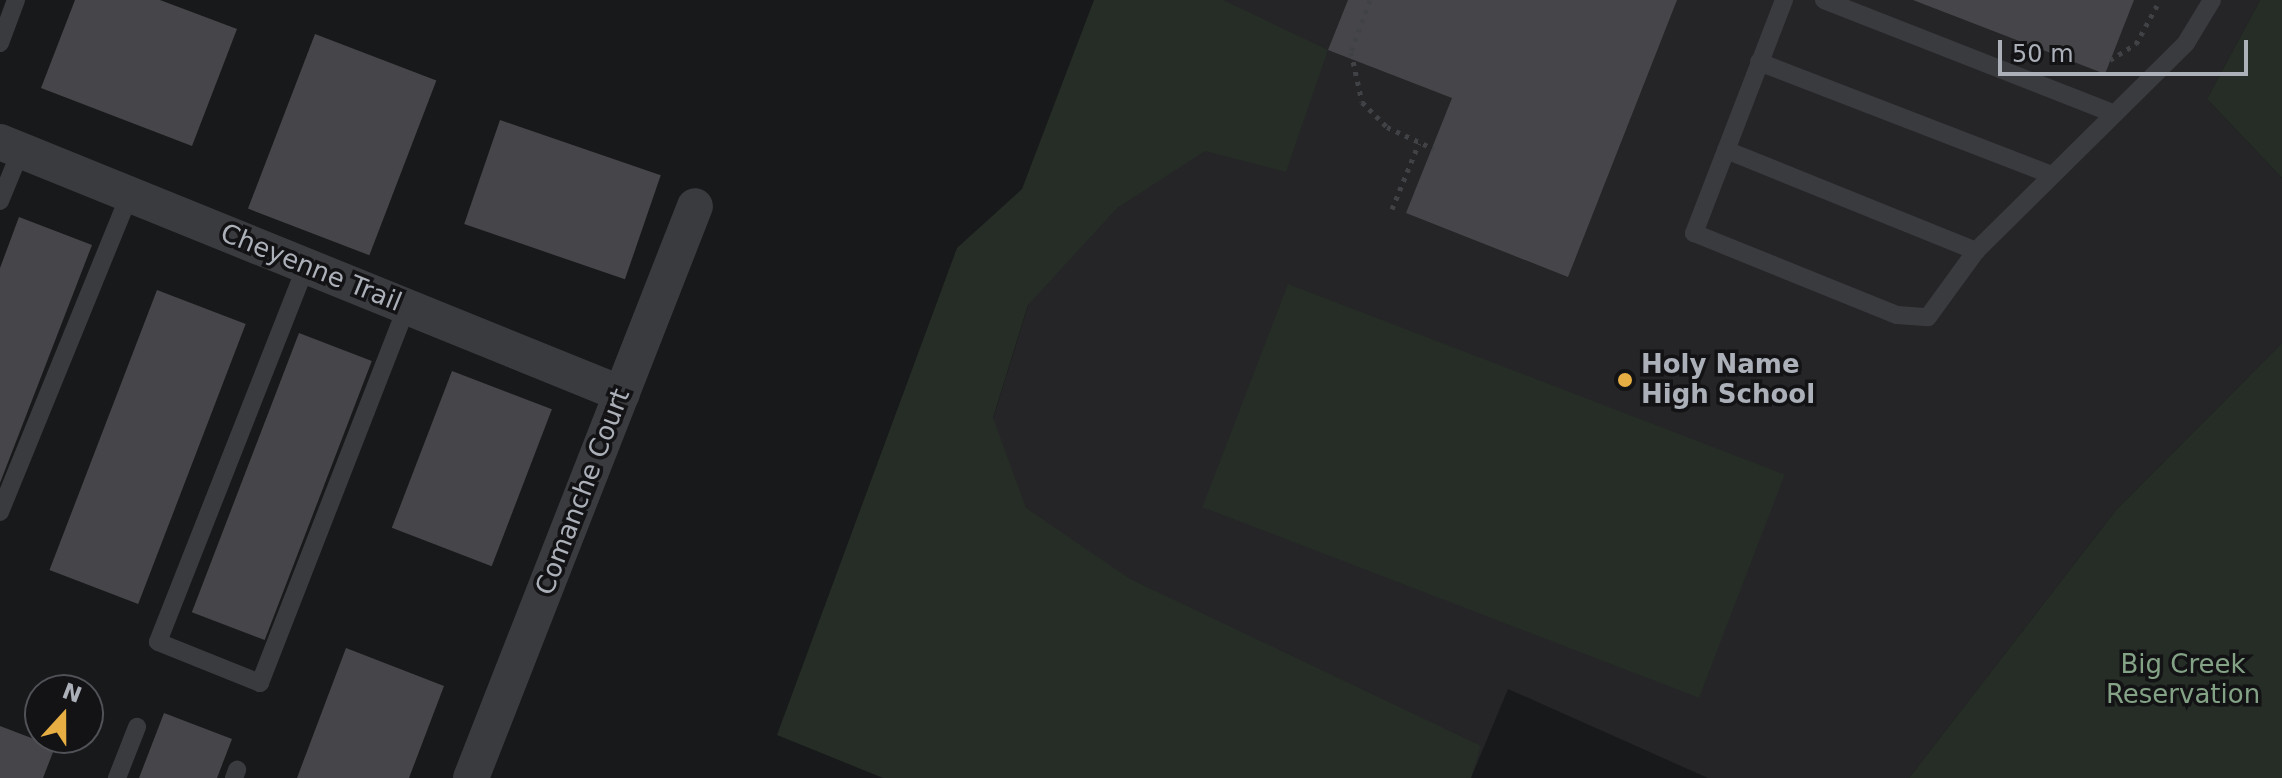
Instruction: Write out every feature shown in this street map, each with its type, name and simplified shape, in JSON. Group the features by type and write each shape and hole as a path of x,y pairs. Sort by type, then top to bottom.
{"street":[{"name":"Cheyenne Trail","path":"10,146 622,394"},
{"name":"Comanche Court","path":"471,778 695,206"}],"lane":[{"path":"0,43 16,0"},
{"path":"1784,0 1694,233 1868,303 1928,317 1976,251 2186,43 2212,0"},
{"path":"1824,0 2112,113"},
{"path":"1759,62 2052,175"},
{"path":"0,201 10,146"},
{"path":"1726,150 1976,251"},
{"path":"0,512 130,194"},
{"path":"306,266 158,642 260,683 407,306"},
{"path":"117,778 137,727"}],"path":[{"path":"1370,0 1351,52 1355,84 1371,115 1434,149"},
{"path":"2110,60 2136,44 2160,0"},
{"path":"1392,209 1419,143"}],"shaded area":[{"name":"Holy Name High School","path":"1123,0 2260,0 2207,99 2282,178 2282,343 2116,510 1909,778 1708,778 1508,689 1471,778 919,657"}],"green space":[{"path":"1094,0 1223,0 1328,50 1286,172 1205,151 1117,208 1028,305 993,418 1026,508 1130,579 1481,746 1471,778 883,778 777,735 957,248 1022,189"},
{"path":"2260,0 2282,0 2282,178 2207,99"},
{"path":"1288,284 1785,475 1699,698 1202,507"},
{"name":"Big Creek Reservation","path":"2282,343 2282,778 1909,778 2116,510"}],"building":[{"path":"75,0 160,0 237,29 192,146 41,88"},
{"path":"1348,0 1677,0 1568,277 1406,213 1452,98 1328,50"},
{"path":"1913,0 2134,0 2105,74"},
{"path":"315,34 436,81 369,255 248,209"},
{"path":"500,120 661,175 625,279 464,224"},
{"path":"19,217 92,245 0,483 0,268"},
{"path":"157,290 246,324 138,604 49,570"},
{"path":"299,333 372,361 265,640 192,612"},
{"path":"452,371 552,409 492,566 392,528"},
{"path":"346,648 444,686 409,778 297,778"},
{"path":"164,713 232,739 217,778 139,778"},
{"path":"0,726 24,735 24,754 52,754 43,778 0,778"}],"place":[{"name":"Holy Name High School","path":"1625,380"}]}
